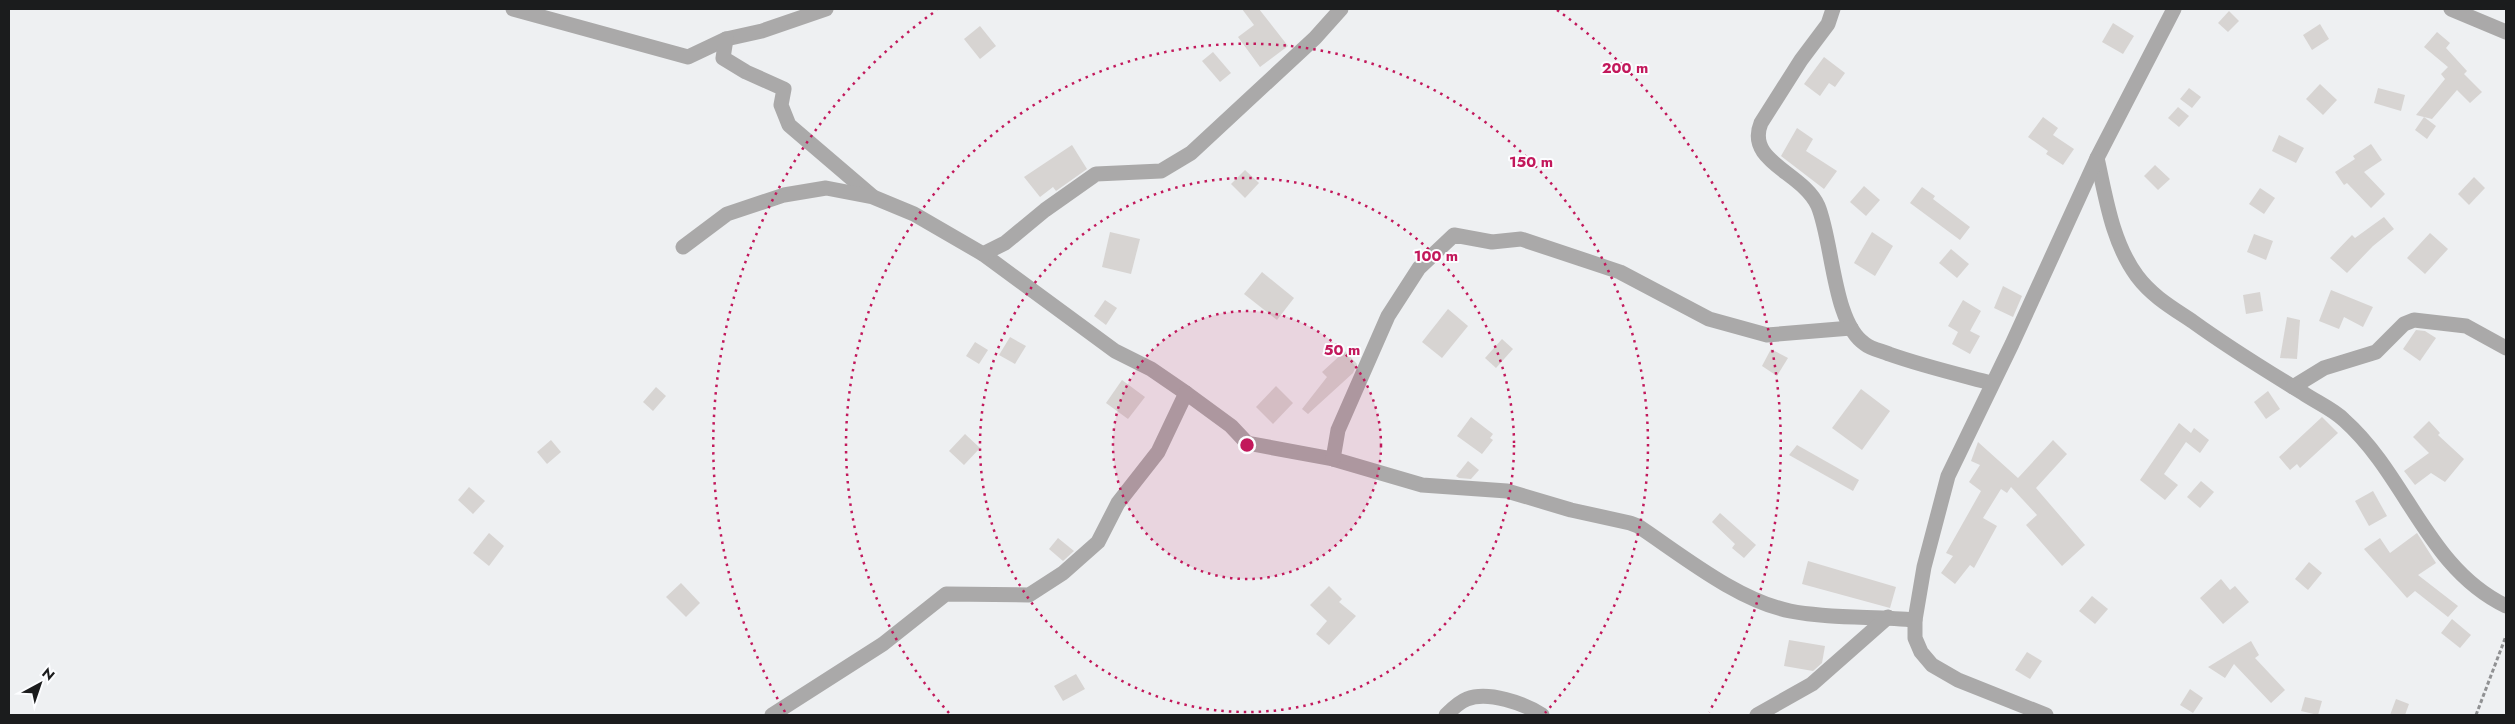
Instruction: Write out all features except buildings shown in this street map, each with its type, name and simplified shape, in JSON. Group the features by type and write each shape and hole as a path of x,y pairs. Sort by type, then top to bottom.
{"street":[{"path":"514,9 688,57 726,39 762,31 826,9"},
{"path":"983,254 1005,243 1045,210 1096,174 1161,170 1191,154 1315,38 1340,9"},
{"path":"1833,9 1828,24 1801,60 1757,134 1763,154 1803,184 1814,198 1829,244 1840,300 1850,328 1865,344 1922,366 1991,383"},
{"path":"2046,715 1958,680 1932,665 1921,652 1915,638 1924,567 1948,476 1991,383 2012,344 2097,158 2174,9"},
{"path":"2451,9 2506,32"},
{"path":"726,39 724,58 746,72 784,89 781,104 789,125 873,197"},
{"path":"2097,158 2110,220 2136,275 2154,296 2343,418 2376,455 2441,552 2467,581 2486,596 2506,606"},
{"path":"682,247 727,214 784,195 826,188 873,197 914,214 983,254 1115,351 1151,369 1186,393 1231,426 1247,443 1333,459 1422,485 1507,490 1571,510 1638,526 1685,558 1746,594 1783,608 1814,613 1916,620"},
{"path":"1333,459 1338,430 1388,316 1419,268 1454,235 1492,242 1521,239 1620,272 1709,318 1767,335 1850,328"},
{"path":"2293,387 2324,368 2376,352 2404,324 2414,320 2466,326 2506,348"},
{"path":"772,715 883,644 946,594 1029,595 1063,573 1098,542 1118,503 1158,452 1186,393"},
{"path":"1757,715 1812,684 1888,617"},
{"path":"1446,715 1468,698 1489,697 1514,703 1542,715"}],"path":[{"path":"2476,715 2506,636"}]}
